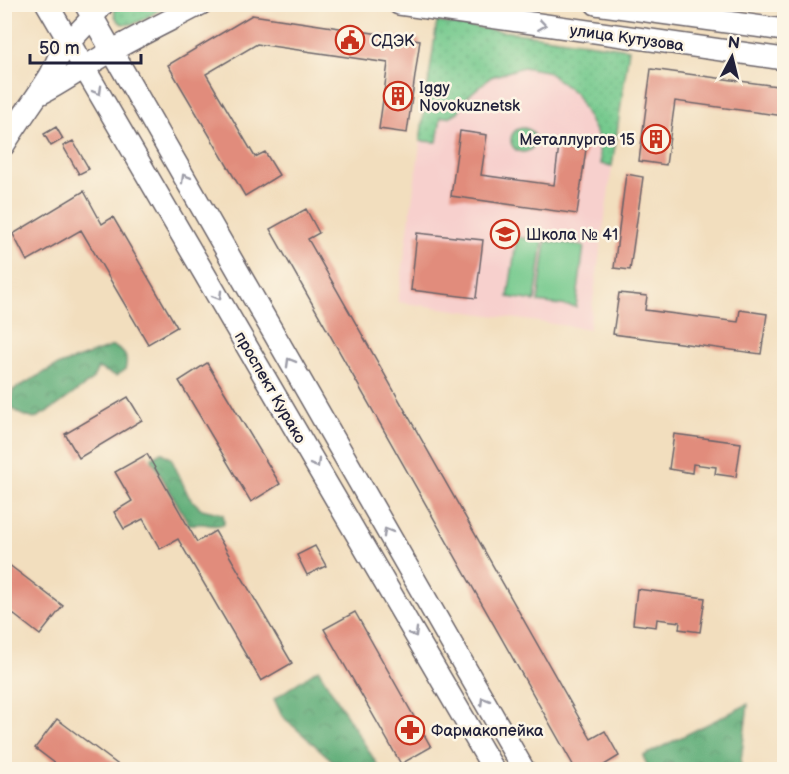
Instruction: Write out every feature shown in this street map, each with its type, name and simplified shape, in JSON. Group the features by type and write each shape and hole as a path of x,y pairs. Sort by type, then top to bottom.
{"main road":[{"name":"проспект Курако","path":"47,4 494,770"},
{"path":"38,95 59,85 112,50 201,4"},
{"name":"улица Кутузова","path":"399,4 784,59"},
{"name":"улица Кутузова","path":"596,4 784,30"},
{"name":"проспект Курако","path":"94,9 112,50 524,770"},
{"path":"4,145 38,95 62,52 94,9"}],"shaded area":[{"name":"Школа № 41","path":"437,22 629,49 589,329 398,302"}],"green space":[{"path":"117,4 167,5 142,20 127,24 121,23 115,16 114,11"},
{"path":"437,22 629,49 612,166 601,164 597,135 575,93 546,71 523,67 491,77 468,96 458,112 449,117 441,117 437,142 420,141"},
{"path":"523,128 528,129 534,135 534,145 528,151 523,152 518,151 512,145 511,140 512,135 518,129"},
{"path":"517,237 543,241 535,301 508,297"},
{"path":"546,241 584,246 576,307 538,302"},
{"path":"113,346 123,353 127,361 125,370 116,376 98,368 92,380 34,419 20,414 10,406 13,390 54,367"},
{"path":"161,452 171,458 189,497 202,509 223,514 224,524 216,526 189,524 152,460 152,457"},
{"path":"318,669 380,769 342,769 282,716 274,699"},
{"path":"748,704 740,769 674,769 671,763 659,769 649,769 643,756"}],"building":[{"path":"252,15 420,40 407,133 379,129 388,63 257,44 206,74 255,157 265,152 279,175 245,196 168,65"},
{"name":"Металлургов 15","path":"651,69 784,87 784,116 675,101 666,165 639,161"},
{"path":"56,127 63,139 51,146 44,134"},
{"path":"460,131 487,135 481,175 554,185 559,145 586,149 577,214 451,196"},
{"path":"73,141 89,169 79,174 63,146"},
{"path":"626,174 643,177 630,270 614,268"},
{"path":"84,191 102,224 113,217 177,327 148,344 81,230 27,261 13,234"},
{"path":"306,209 319,233 308,239 591,739 605,731 619,756 596,770 576,770 270,229"},
{"path":"417,233 483,240 476,298 411,290"},
{"path":"619,293 647,296 645,310 738,322 740,310 767,314 761,354 613,334"},
{"path":"207,363 280,484 251,502 179,381"},
{"path":"128,397 142,420 79,458 65,434"},
{"path":"674,434 741,443 736,477 715,474 716,467 693,464 692,473 669,469"},
{"path":"147,454 197,542 215,531 292,663 261,681 178,539 160,549 143,519 124,529 114,512 132,501 115,472"},
{"path":"315,546 326,566 307,575 297,555"},
{"path":"4,561 63,606 40,635 4,607"},
{"path":"637,589 705,598 700,632 679,629 680,622 657,619 656,627 633,624"},
{"path":"355,612 431,747 401,764 324,629"},
{"path":"57,719 125,770 64,770 35,748"}],"place":[{"name":"СДЭК","path":"350,40"},
{"name":"Iggy Novokuznetsk","path":"398,96"},
{"name":"Металлургов 15","path":"656,139"},
{"name":"Школа № 41","path":"505,234"},
{"name":"Фармакопейка","path":"410,730"}]}
